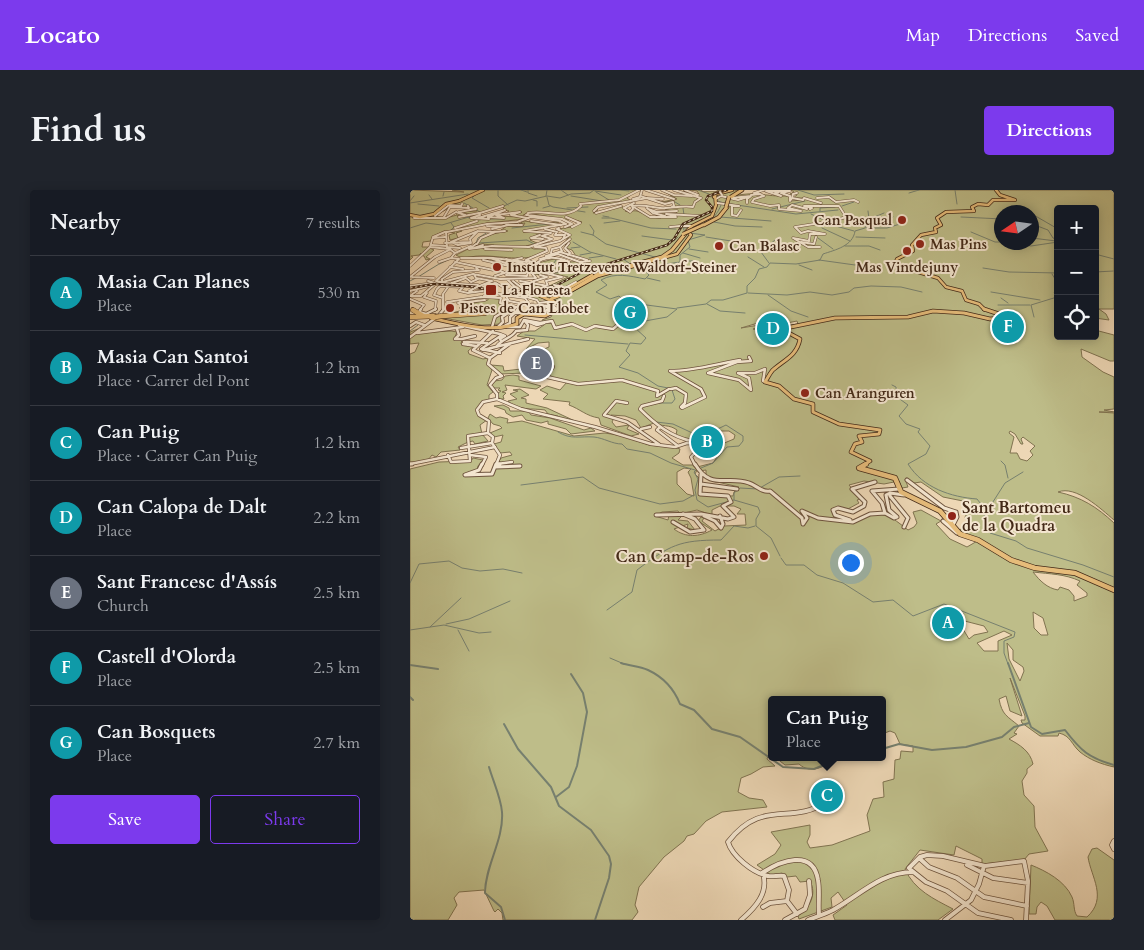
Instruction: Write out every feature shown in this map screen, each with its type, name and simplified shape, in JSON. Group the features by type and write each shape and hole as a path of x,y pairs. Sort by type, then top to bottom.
{"highway":[{"path":"552,299 576,283 614,266 656,259 669,252 675,243 687,233 702,223 719,217 729,197 743,190"},
{"path":"552,299 595,275 666,255 687,233"},
{"path":"656,259 664,254"},
{"path":"571,292 595,275"},
{"path":"552,299 577,291 584,284"},
{"path":"410,318 437,318 470,314 485,312 437,318 420,315 412,309"}],"main road":[{"path":"410,215 418,217 435,214 446,204 459,202 483,190"},
{"path":"571,292 595,275 651,263 678,253 687,244 687,239 691,235 687,233 692,226 702,223 716,212 716,199 732,190"},
{"path":"996,190 1000,195 1015,200 993,200 988,204 979,204 972,207 974,211 946,212 937,218 941,225 935,228 936,232 921,236 912,245 913,251 897,259 896,265 938,278 946,287 962,290 966,300 978,304 986,311 1003,314 1003,319 934,311 908,317 834,318 814,324 786,328 785,331 800,340 799,346 791,358 773,370 765,382 779,386 794,399 813,404 813,412 834,422 880,430 879,434 860,435 862,442 855,444 851,452 870,460 859,466 859,468 894,478 899,491 936,509 960,534 978,540 1018,562 1035,568 1072,572 1102,583 1114,590"},
{"path":"437,318 497,328 507,327 517,324 517,318 522,315 549,314 564,307 552,299 538,295 544,292 563,292 576,283"},
{"path":"412,309 420,316"}],"street":[{"path":"527,218 523,215 536,211 551,214 577,211 581,206 580,204 604,204 628,197 639,190"},
{"path":"623,206 640,196 642,190"},
{"path":"594,211 598,207 646,198 661,201 674,198 646,190"},
{"path":"662,190 674,195 692,196 690,195"},
{"path":"674,190 701,198"},
{"path":"685,190 693,191 701,198"},
{"path":"703,190 716,190"},
{"path":"743,190 739,194 751,196"},
{"path":"760,196 754,192 764,190"},
{"path":"767,191 776,190"},
{"path":"767,191 765,192 781,196 775,193 790,191 781,193 790,196 790,201 792,198 800,200 804,198 814,202 840,206 839,208 846,217 823,224 800,225 795,228 801,233 805,231 825,234 810,234 812,239 809,241 793,238 809,248 820,247"},
{"path":"767,191 784,192"},
{"path":"720,192 722,196"},
{"path":"792,198 794,196 792,194 799,194 800,200"},
{"path":"729,197 744,195 760,196"},
{"path":"640,196 666,204 673,202 674,206 671,207"},
{"path":"741,211 737,216 730,214 726,206 716,199 722,196 739,200 751,196"},
{"path":"747,203 748,198 754,196 751,196"},
{"path":"760,196 757,200 762,203"},
{"path":"760,196 753,199 752,202 771,206 779,205 780,209 789,212 801,211 788,208 792,205 808,209 812,208 804,206 835,205"},
{"path":"814,202 817,198 829,197 835,202 854,200 858,202"},
{"path":"648,210 648,207 661,208 679,205 694,207 694,202 701,198"},
{"path":"817,198 823,201"},
{"path":"426,218 439,215 450,205 461,206 462,204"},
{"path":"596,213 634,204 645,204 661,208"},
{"path":"632,206 645,204"},
{"path":"414,218 446,216 444,214 452,207 470,208 468,206"},
{"path":"503,206 471,218 489,219 478,218 504,210 488,217 504,218 496,215 520,212 512,215 560,221 566,224 556,226"},
{"path":"623,206 630,212 634,208 632,206"},
{"path":"632,206 650,217 676,216"},
{"path":"439,217 448,217 456,212 469,212 476,209"},
{"path":"648,210 659,215 676,216"},
{"path":"648,210 658,212 677,211"},
{"path":"456,212 465,215"},
{"path":"529,213 526,215 579,224"},
{"path":"459,217 480,214"},
{"path":"676,216 666,214 708,218"},
{"path":"410,220 418,217"},
{"path":"566,217 579,224"},
{"path":"447,231 516,222 527,218"},
{"path":"432,238 480,219"},
{"path":"534,247 561,241 570,235 557,228 572,224 557,219"},
{"path":"531,221 539,223 556,222 562,225 524,232 550,233 542,236 551,238"},
{"path":"804,222 823,224"},
{"path":"572,227 579,224"},
{"path":"410,278 452,242 478,231 500,229 508,225"},
{"path":"476,226 522,225"},
{"path":"670,227 692,226"},
{"path":"459,246 463,232 470,228"},
{"path":"544,228 556,232 556,235 565,235 561,241"},
{"path":"504,230 481,238 470,247 471,250 491,246 546,248 547,251 526,260 538,267 531,272 536,278 506,277"},
{"path":"447,231 445,237 447,247 455,253"},
{"path":"471,243 470,239 478,231 494,232"},
{"path":"804,238 805,231"},
{"path":"540,234 531,238 551,238"},
{"path":"432,238 445,237"},
{"path":"796,239 814,244 816,237"},
{"path":"410,266 431,246 432,238"},
{"path":"536,242 551,238"},
{"path":"529,247 551,238"},
{"path":"551,254 552,248 560,246 570,239"},
{"path":"534,247 556,240"},
{"path":"452,242 476,244"},
{"path":"452,242 459,246"},
{"path":"431,246 434,249 471,243"},
{"path":"568,255 570,253 565,248 569,243"},
{"path":"451,258 455,253 476,244"},
{"path":"519,275 515,274 529,268 540,259 562,251 560,246"},
{"path":"482,247 499,251 512,250"},
{"path":"540,259 558,254 580,262 590,261 558,252"},
{"path":"473,267 489,267 498,271 508,272 538,261 557,257 570,262"},
{"path":"439,262 451,258 490,258 533,263"},
{"path":"437,290 434,289 437,283 459,259 456,258"},
{"path":"461,258 520,266 518,267"},
{"path":"490,258 512,265 509,266"},
{"path":"513,260 522,258"},
{"path":"505,259 524,264 508,272"},
{"path":"410,297 424,305 419,311 420,313 430,314 436,310 436,301 424,297 429,288 454,272 479,270 455,262"},
{"path":"506,277 546,286 549,285 546,281 562,277 545,273 557,271 557,265"},
{"path":"450,267 485,275"},
{"path":"410,291 474,274 475,278 500,279 519,275 528,276 529,268"},
{"path":"444,306 445,288 452,285 453,281 466,278 471,282 498,271"},
{"path":"500,279 495,276 504,272"},
{"path":"540,275 547,277 539,281 512,281 522,288 515,290 516,295 540,303 552,299"},
{"path":"410,278 421,276 434,278"},
{"path":"480,277 492,281 469,291 484,293"},
{"path":"506,277 509,283 516,287 509,290 508,296"},
{"path":"481,297 496,290 495,288 483,287 496,283 500,279"},
{"path":"428,281 463,287 459,292 484,293"},
{"path":"410,284 437,283"},
{"path":"470,330 497,328 510,323 510,317 521,307 519,303 509,301 508,296 504,294 506,289 496,283"},
{"path":"548,283 565,288 576,283"},
{"path":"477,287 440,286 434,295 447,302 458,304 485,300"},
{"path":"410,297 417,291"},
{"path":"502,291 496,293 531,299"},
{"path":"410,297 421,297 427,293"},
{"path":"481,297 484,293"},
{"path":"508,296 525,298 530,305 556,307 549,314"},
{"path":"417,333 424,325 437,318 447,302 481,297 500,298 502,300 499,303 517,307 502,318 503,322 476,346 474,351 490,358"},
{"path":"513,313 540,313 550,309 540,306"},
{"path":"524,320 537,325 552,321 555,328 570,324 586,330 595,326 616,328 620,323 617,320 618,315 616,313 618,310 615,309"},
{"path":"502,341 500,339 505,336 497,328 495,317 506,310"},
{"path":"507,327 520,328 524,320"},
{"path":"497,346 514,335 516,331 527,330 528,325 524,320"},
{"path":"410,326 417,322 424,325"},
{"path":"458,325 470,330 479,342"},
{"path":"410,336 417,333 463,327"},
{"path":"458,329 459,335 455,339 486,343"},
{"path":"483,350 481,349 486,343 502,334"},
{"path":"463,341 465,336 475,336"},
{"path":"483,350 528,339"},
{"path":"463,341 462,344 476,346"},
{"path":"498,399 497,394 491,388 491,384 502,376 493,371 488,364 490,358 500,353 512,342"},
{"path":"483,350 500,353"},
{"path":"536,356 552,364 552,370 538,372 538,375 546,377 578,384 622,380 658,391 657,396 677,388 686,394 687,400 681,408 705,397 702,389 670,372 672,371 691,371 734,360 749,360 749,357 751,361 738,362 708,373 738,380 751,390 749,378 738,374 753,374 765,369 763,381 765,382"},
{"path":"664,396 662,401 640,408 651,422 682,440 699,444"},
{"path":"488,433 489,421 479,415 477,411 483,402 498,399 521,409 660,445 699,444"},
{"path":"627,403 616,400 604,416 614,417 640,429 660,445"},
{"path":"640,429 650,427"},
{"path":"660,427 657,430 678,446"},
{"path":"448,456 451,462 470,461 469,435 488,433 493,437 492,443 500,456 492,475 465,475 479,470 486,457 470,453"},
{"path":"461,448 492,443"},
{"path":"656,515 683,514 687,512 720,516 728,519 734,517 724,506 731,500 727,496 701,495 700,473 691,457 700,447 699,444"},
{"path":"410,464 495,447"},
{"path":"454,454 454,459"},
{"path":"496,466 512,462"},
{"path":"496,466 520,466"},
{"path":"700,473 714,482 746,482 776,495 794,514 802,518 803,524 807,518 802,511 818,518 851,522 872,514 885,513 894,518 897,517 888,509 886,495 899,491"},
{"path":"907,480 955,514 957,517 950,524 960,535 972,539"},
{"path":"856,520 836,515 833,510 838,508 852,512 862,507 865,502 852,489 875,482"},
{"path":"701,484 737,489"},
{"path":"885,513 882,503 871,492 899,491"},
{"path":"899,491 890,496 897,502 898,508 908,518 908,522 904,526"},
{"path":"918,499 944,508"},
{"path":"673,522 689,531 704,529 694,518 683,514"},
{"path":"701,514 715,521 721,528 723,523 720,516"},
{"path":"797,914 787,901 789,890 784,876 769,876 762,873 730,849 728,842 734,834 756,817 772,812 794,812 826,803"},
{"path":"1114,841 1112,845 1114,849"},
{"path":"808,920 834,909 871,885 910,870 919,858 925,856 940,856 984,866 1023,861 1027,864 1028,883 1026,920"},
{"path":"919,858 929,867 956,878 988,898 1027,906"},
{"path":"762,873 771,867 792,859 801,859 810,864 815,870 818,882 819,915"},
{"path":"965,863 982,874 1001,880 1028,883"},
{"path":"945,920 966,905 976,892 984,866"},
{"path":"910,870 926,882 947,891 982,915 1011,920"},
{"path":"762,873 766,882"},
{"path":"741,920 757,902 769,876"},
{"path":"785,920 792,919 805,909 811,888 808,881"},
{"path":"763,907 775,902 787,901"}],"shaded area":[{"path":"410,190 464,192 452,190 637,190 627,198 630,200 627,202 596,207 593,211 598,210 593,213 621,206 628,210 625,211 637,211 651,217 661,218 663,213 676,213 678,211 665,210 674,207 674,201 661,202 677,199 672,196 690,194 683,191 699,194 697,191 690,190 720,190 713,193 716,194 739,190 729,197 754,194 789,196 790,201 803,200 804,198 793,198 797,195 790,194 794,192 791,190 1114,190 1114,309 1099,309 1099,205 1054,205 1054,340 1099,340 1099,331 1114,335 1114,361 1081,349 1082,357 1103,372 1114,377 1114,409 1104,410 1114,412 1099,412 1114,413 1114,520 1095,504 1080,495 1073,492 1058,492 1088,503 1114,523 1114,767 1084,755 1063,734 1059,733 1058,736 1040,736 1022,723 1021,720 1025,720 1025,716 1010,678 1022,716 1010,711 1006,696 999,699 1003,712 1019,726 1014,733 1017,734 1009,739 1024,749 1032,759 1033,764 1027,769 1027,773 1022,781 1024,795 1034,806 1035,827 1048,851 1029,854 1024,860 982,864 982,859 956,846 954,855 920,850 905,869 919,888 953,909 938,920 835,920 833,915 847,905 838,892 831,898 832,907 799,919 798,916 806,909 811,900 813,891 810,881 800,882 796,876 787,877 782,873 771,875 757,865 775,854 781,845 771,832 810,825 810,835 807,842 810,848 832,845 870,831 867,815 873,799 884,797 883,782 894,779 895,760 900,759 901,751 913,752 913,746 900,744 895,733 890,731 886,732 886,696 768,696 767,759 775,766 763,767 741,778 738,792 749,798 763,800 767,807 722,812 706,821 694,834 687,836 684,841 664,857 639,887 635,905 638,912 632,920 503,920 502,913 498,909 494,911 484,890 459,892 454,898 457,905 448,920 410,920 410,469 439,462 471,461 473,458 483,460 478,466 475,475 492,475 496,468 512,467 512,462 498,463 501,458 512,455 510,452 500,453 494,444 501,442 503,435 494,437 490,433 502,428 493,424 488,418 490,414 496,418 508,419 507,423 522,421 574,436 605,433 623,436 649,445 677,448 680,449 679,453 672,458 683,465 693,465 697,470 695,474 699,478 699,495 733,496 739,487 713,481 706,476 706,470 699,471 697,467 713,463 717,457 712,455 716,454 722,444 734,439 735,435 729,431 721,431 713,446 697,452 711,440 699,442 684,440 676,435 677,430 671,427 654,423 641,428 636,420 625,416 611,415 614,418 612,422 616,427 629,425 627,429 639,434 631,436 601,425 599,418 590,416 569,405 570,402 543,399 548,394 540,390 547,386 560,390 567,382 551,377 550,372 500,374 491,365 503,366 504,371 521,369 542,350 549,347 549,342 538,343 526,349 535,339 517,336 524,331 535,331 544,325 542,320 551,317 553,313 565,306 553,300 540,302 521,295 531,289 521,284 528,283 545,288 568,277 551,273 534,275 533,270 541,268 538,263 558,258 568,262 590,261 576,256 572,250 566,248 570,243 566,241 570,234 558,229 572,227 582,222 568,218 569,220 528,213 523,215 525,219 487,223 459,230 462,231 456,233 458,238 450,240 449,235 455,233 444,231 432,237 431,241 423,242 422,247 429,247 423,252 430,248 434,250 426,257 430,259 426,260 424,256 420,255 421,253 411,256 413,257 410,260","holes":["503,205 504,210 509,211 506,213 522,212 513,215 519,217 470,218","468,206 470,208 469,211 476,209 477,211 460,212 469,214 466,217 457,216 461,214 456,212 457,215 446,218 434,216 451,207","775,318 789,321 777,325 797,321 798,324 784,326 792,327 785,332 769,331 770,328 762,331 753,329 771,323 741,328","1010,431 1015,434 1021,444 1023,444 1021,439 1023,437 1035,446 1030,451 1033,455 1027,461 1020,459 1017,453 1010,453 1014,437 1009,433","684,468 691,469 688,472 694,496 687,494 677,484 677,472","905,479 914,483 921,482 943,497 963,501 969,510 965,517 970,528 956,530 961,534 979,540 967,547 950,539 936,524 941,521 921,510 913,512 917,523 908,530 888,516 877,514 853,521 832,512 840,508 846,510 859,503 857,500 861,499 849,485 864,481 884,484 899,481 902,488 908,487","720,506 734,506 741,509 737,514 745,514 746,525 724,526 715,531 702,521 704,518 701,517 698,521 712,530 693,536 683,534 674,529 688,524 687,528 695,530 688,521 678,520 682,516 669,515 668,520 655,516 662,512 678,511 680,514 697,510 712,515 712,510","1033,572 1057,575 1080,581 1077,585 1087,593 1087,596 1074,601 1074,596 1069,590 1060,587 1058,590 1047,586","953,609 964,614 962,616 955,613 953,618 984,626 988,632 974,635 969,639 963,629 943,624 950,616 946,614 946,611","1033,612 1043,618 1048,635 1041,635 1034,628","1004,631 1012,635 998,641 998,651 984,651 977,643","1007,643 1013,650 1013,660 1023,667 1024,671 1020,681 1009,659"]},
{"path":"524,221 539,223 559,222 556,223 559,225 523,232 547,233 536,235 530,240 537,243 526,246 534,249 545,249 544,253 528,258 476,256 464,258 456,255 468,249 495,247 494,245 481,244 471,247 480,239 508,231 501,230 507,226 523,226 525,223 519,224"},
{"path":"488,298 499,299 499,304 515,306 509,311 505,311 507,313 501,318 501,324 482,325 438,317 463,310 464,308 459,308 466,305 461,304 475,300 474,303 488,300"},
{"path":"1099,309 1106,314 1109,320 1099,319"},
{"path":"418,329 416,333 457,332 455,337 462,339 461,344 474,346 468,351 469,354 483,359 488,358 488,364 492,370 487,385 493,392 489,395 489,400 482,402 477,412 487,420 480,425 482,434 488,441 475,444 473,441 468,442 458,447 460,450 441,452 436,457 432,455 428,460 410,463 410,354 415,352 419,343 410,344 410,332"},
{"path":"505,376 519,376 519,380 541,386 536,389 505,385 507,390 502,392 506,393 503,396 504,399 499,399 498,393 501,391 498,390 500,388 493,388 491,384 494,381 502,380"},
{"path":"520,389 529,395 521,398 526,399 526,403 547,408 577,422 548,414 545,410 521,408 512,404 508,401 517,399 510,394 518,391 513,390"},
{"path":"503,405 509,408 510,411 528,411 531,415 550,418 584,430 591,428 595,431 571,434 566,429 548,424 548,421 541,423 526,420 522,415 513,417 506,413 505,410 494,406"},
{"path":"780,761 833,761 823,767 813,769 808,769 799,764 785,765"},
{"path":"1097,848 1114,860 1114,920 1055,920 1047,906 1041,902 1037,907 1036,914 1029,914 1031,865 1060,881 1072,897 1077,916 1087,917 1093,910 1097,895 1088,857 1092,849"}],"waterway":[{"path":"498,190 498,196 507,204"},
{"path":"521,190 527,192"},
{"path":"528,190 528,193 537,196"},
{"path":"546,196 547,190"},
{"path":"561,190 568,195"},
{"path":"507,204 517,200 525,201 547,196 560,198 571,194 590,193 594,190"},
{"path":"621,190 629,191"},
{"path":"698,190 709,194"},
{"path":"798,190 814,195 844,194"},
{"path":"909,193 919,190"},
{"path":"955,190 957,204"},
{"path":"595,191 621,195"},
{"path":"443,196 444,192"},
{"path":"596,192 609,200"},
{"path":"410,203 468,194"},
{"path":"429,195 432,199"},
{"path":"410,201 414,196"},
{"path":"474,196 472,198 489,208"},
{"path":"571,196 602,201"},
{"path":"547,197 549,205 553,207 585,212"},
{"path":"533,200 537,201 537,206"},
{"path":"718,201 796,214 838,210"},
{"path":"772,209 805,201"},
{"path":"675,202 680,205"},
{"path":"842,206 854,202"},
{"path":"464,203 480,212"},
{"path":"418,204 439,206"},
{"path":"703,222 714,216 721,205"},
{"path":"543,208 550,206"},
{"path":"487,212 496,207"},
{"path":"567,208 588,207"},
{"path":"820,211 820,208 835,207"},
{"path":"683,208 684,215"},
{"path":"867,224 869,219 868,211"},
{"path":"870,219 884,213"},
{"path":"467,217 479,214"},
{"path":"811,214 826,221"},
{"path":"603,216 609,217"},
{"path":"410,228 426,223 442,225 467,217"},
{"path":"467,217 480,220"},
{"path":"720,217 771,221"},
{"path":"867,224 890,220 893,217"},
{"path":"961,217 994,219"},
{"path":"602,218 611,218 651,228 676,229"},
{"path":"1039,218 1054,227"},
{"path":"490,219 505,219"},
{"path":"604,223 620,221"},
{"path":"714,222 735,226 762,227"},
{"path":"451,223 454,227 451,230"},
{"path":"512,228 550,224"},
{"path":"850,241 855,231 865,228 867,224"},
{"path":"866,228 887,228 900,224"},
{"path":"590,225 594,231 593,235"},
{"path":"832,225 854,231"},
{"path":"1039,227 1048,230 1054,238"},
{"path":"685,232 683,228 687,228"},
{"path":"822,228 850,241"},
{"path":"476,243 478,238 488,232"},
{"path":"581,232 593,235"},
{"path":"971,232 994,242"},
{"path":"668,388 658,386 638,373 619,367 630,355 626,351 630,343 641,344 646,338 634,327 634,323 667,317 677,309 639,304 629,306 619,296 610,299 596,292 607,285 601,280 606,278 623,275 645,279 649,275 645,271 646,267 680,262 680,255 690,247 688,240 705,235 689,233"},
{"path":"593,235 606,244 655,257"},
{"path":"642,236 672,240"},
{"path":"674,241 678,237"},
{"path":"706,237 731,241"},
{"path":"856,237 885,238"},
{"path":"818,238 833,249"},
{"path":"1039,239 1054,241"},
{"path":"479,243 527,240 534,244"},
{"path":"769,263 761,252 775,240"},
{"path":"820,260 823,254 838,249 850,241"},
{"path":"573,242 590,252 616,259"},
{"path":"1039,245 1054,243"},
{"path":"845,246 869,246 880,250"},
{"path":"571,248 580,247"},
{"path":"689,249 708,252"},
{"path":"580,255 591,253"},
{"path":"683,253 700,258"},
{"path":"1099,255 1114,259"},
{"path":"589,258 603,256"},
{"path":"748,257 764,267"},
{"path":"623,259 629,263"},
{"path":"410,281 448,260"},
{"path":"677,308 706,304 711,300 723,300 747,293 747,286 755,278 759,269 767,267 770,263 796,264 820,260"},
{"path":"820,260 855,265"},
{"path":"660,261 666,263"},
{"path":"681,261 693,261"},
{"path":"584,263 586,270"},
{"path":"541,265 554,264 569,272"},
{"path":"799,265 812,270"},
{"path":"983,268 1009,272 1054,273"},
{"path":"622,274 628,269"},
{"path":"539,271 545,272"},
{"path":"1099,272 1114,271"},
{"path":"552,273 572,272"},
{"path":"1034,317 1031,305 1057,297 1054,292 1057,290 1057,282 1052,274"},
{"path":"647,278 660,281"},
{"path":"748,293 787,295 810,292 832,295 849,292 854,288 871,286 901,287 922,292"},
{"path":"991,292 1040,300"},
{"path":"768,295 791,311 808,317"},
{"path":"1001,298 1008,303"},
{"path":"707,304 720,311 745,313"},
{"path":"998,305 1030,305"},
{"path":"410,331 418,325"},
{"path":"525,335 628,344"},
{"path":"892,385 896,387 897,397 908,405 899,416 906,424 920,429 918,432 930,446 926,454 908,464 921,479 938,490 957,496 977,499 987,512"},
{"path":"659,403 672,403 675,399 672,390"},
{"path":"641,408 649,416"},
{"path":"656,422 673,424 701,437 726,425 743,436 743,441 739,446 727,447 713,463 701,468"},
{"path":"558,432 571,437 594,437 622,444 627,449 650,453 671,463 695,470"},
{"path":"1001,461 1005,465 1008,478"},
{"path":"697,469 694,472 698,479 695,490 697,500 708,507 734,500"},
{"path":"987,512 1005,483 1023,472"},
{"path":"734,500 734,493 740,488 758,489 779,477 800,476"},
{"path":"521,485 583,477 599,488 660,504 683,501 694,495"},
{"path":"734,500 758,507 760,512 756,519 756,526 771,538 780,556"},
{"path":"987,512 984,516 990,533 1016,541 1027,548 1083,565 1114,577"},
{"path":"607,610 632,592 637,570 658,555 685,543 721,540 734,526 748,528 755,526"},
{"path":"781,558 786,565 804,565 817,575 843,583 873,602 893,600 913,616 944,604 1015,632 1014,637 1004,641 1004,653 1008,664"},
{"path":"410,583 419,564 449,561 462,568 480,571 503,569 522,573"},
{"path":"430,627 461,598"},
{"path":"446,624 469,619 510,601"},
{"path":"410,630 444,625 479,633 491,632"},
{"path":"458,630 469,651"},
{"path":"610,658 623,663"},
{"path":"623,663 648,670 658,676 675,693 680,704 694,710 712,729 740,737 768,757"},
{"path":"1008,663 1031,727 1042,734 1065,730 1086,753 1098,760 1114,765"},
{"path":"410,665 438,669"},
{"path":"556,797 569,787 577,766 587,712 583,693 571,674"},
{"path":"410,697 413,700"},
{"path":"886,748 899,744 932,750 966,747 1002,737 1014,727 1029,723"},
{"path":"504,724 518,749 551,787 559,806 591,830 609,856 611,864 609,878 595,920"},
{"path":"774,761 783,767 814,769 834,761"},
{"path":"489,767 500,801 502,822 498,843 488,873 485,893 501,907 505,920"}],"tunnel":[{"path":"502,310 551,299"},
{"path":"485,313 510,309"}],"railway":[{"path":"557,285 582,272 667,245 674,239 683,224 712,211 712,207 706,200 708,196 727,190"},
{"path":"410,288 434,284"},
{"path":"436,284 476,287"},
{"path":"521,291 556,286"},
{"path":"476,288 495,290"}],"place":[{"name":"Can Pasqual","path":"902,220"},
{"name":"Mas Pins","path":"920,244"},
{"name":"Can Balasc","path":"719,246"},
{"name":"Mas Vintdejuny","path":"907,251"},
{"name":"Institut Tretzevents Waldorf-Steiner","path":"497,267"},
{"name":"La Floresta","path":"491,290"},
{"name":"Pistes de Can Llobet","path":"450,308"},
{"name":"Can Bosquets","path":"630,313"},
{"name":"Castell d'Olorda","path":"1008,327"},
{"name":"Can Calopa de Dalt","path":"773,329"},
{"name":"Sant Francesc d'Assís","path":"536,364"},
{"name":"Can Aranguren","path":"805,393"},
{"name":"Masia Can Santoi","path":"707,442"},
{"name":"Sant Bartomeu de la Quadra","path":"952,516"},
{"name":"Can Camp-de-Ros","path":"764,556"},
{"name":"Masia Can Planes","path":"948,623"},
{"name":"Can Puig","path":"827,796"}]}
